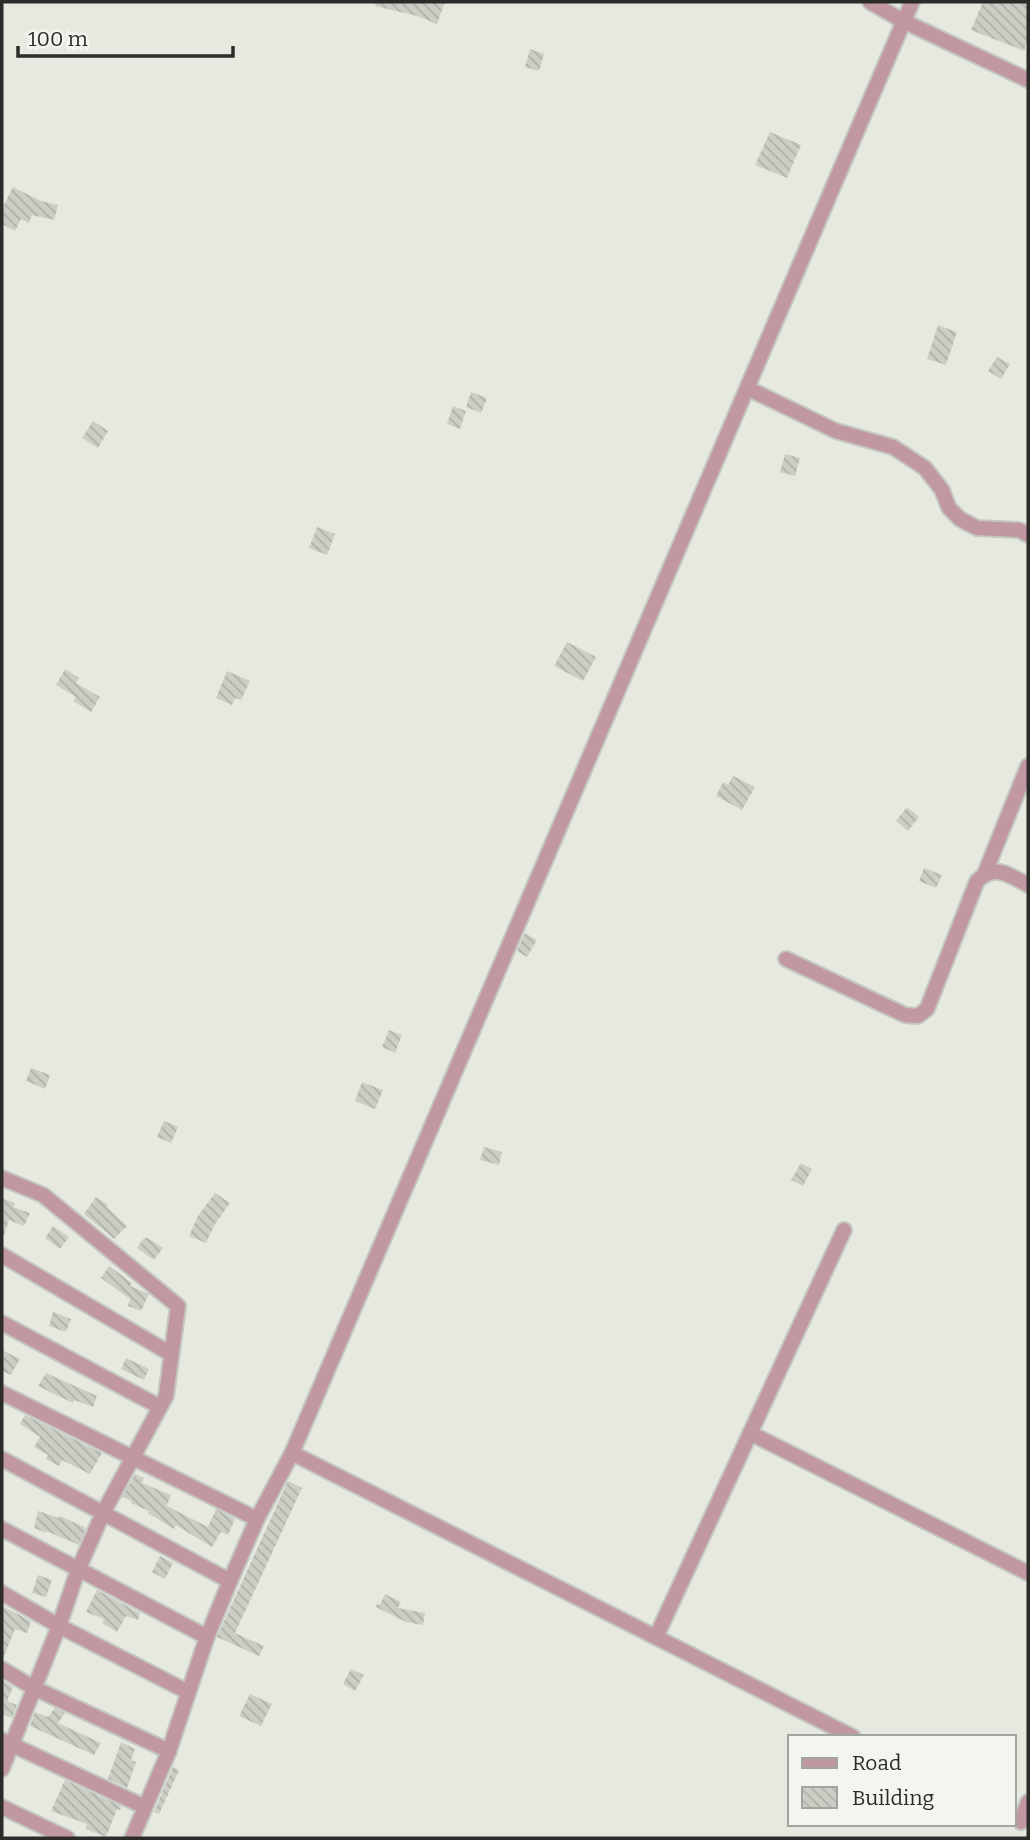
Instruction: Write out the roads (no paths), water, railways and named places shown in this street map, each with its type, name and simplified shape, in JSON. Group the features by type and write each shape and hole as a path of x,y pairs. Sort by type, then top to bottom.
{"street":[{"path":"870,2 903,21 1028,80"},
{"path":"132,1838 169,1751 207,1637 230,1581 257,1519 292,1453 912,2"},
{"path":"747,388 836,431 893,447 925,468 942,490 949,508 960,519 977,528 1019,530 1028,535"},
{"path":"786,959 905,1015 918,1016 927,1009 976,881 985,873 1028,766"},
{"path":"985,873 1000,871 1028,885"},
{"path":"2,1178 43,1195 178,1306 166,1396 103,1513 78,1570 34,1688 7,1743 2,1769"},
{"path":"656,1637 844,1230"},
{"path":"2,1255 172,1353"},
{"path":"2,1323 160,1407"},
{"path":"2,1393 257,1519"},
{"path":"750,1433 1028,1573"},
{"path":"292,1453 849,1735"},
{"path":"2,1459 230,1581"},
{"path":"2,1529 207,1637"},
{"path":"2,1593 59,1626 188,1692"},
{"path":"2,1669 34,1688 169,1751"},
{"path":"7,1743 145,1807"},
{"path":"1021,1822 1028,1802"},
{"path":"2,1807 67,1838"}]}
